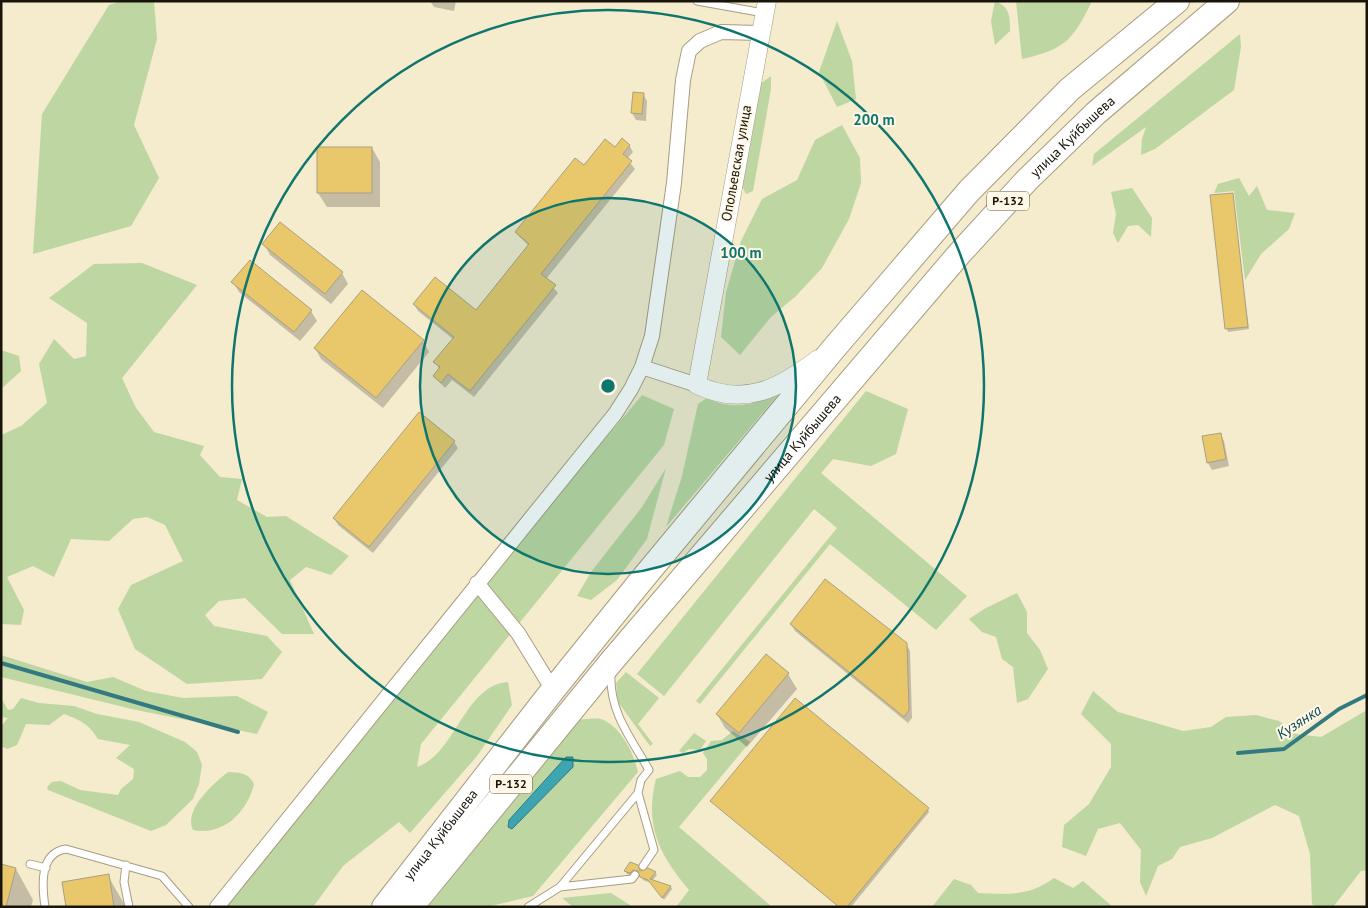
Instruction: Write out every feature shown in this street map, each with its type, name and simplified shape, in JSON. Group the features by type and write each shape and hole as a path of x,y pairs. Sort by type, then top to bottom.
{"highway":[{"name":"улица Куйбышева","path":"384,907 553,690 835,347 976,185 1070,89 1176,1"},
{"name":"улица Куйбышева","path":"411,907 611,662 960,253 1027,180 1096,113 1227,1"}],"street":[{"name":"Опольевская улица","path":"697,385 766,7"},
{"path":"217,907 615,414 631,389 642,367 652,336 674,183 683,80 689,51 700,41 722,32 760,33"},
{"path":"642,367 697,385 714,393 736,396 756,394 807,368 835,347"},
{"path":"477,583 518,633 553,690"}],"lane":[{"path":"697,1 766,7"},
{"path":"528,907 560,887 638,793 641,780 649,770 614,710 610,688 611,662"},
{"path":"638,793 654,850 643,866"},
{"path":"46,907 42,881 50,856 57,851 66,849 162,876 188,907"},
{"path":"30,864 46,868"},
{"path":"126,865 124,882 128,907"},
{"path":"560,887 632,879 635,875"}],"green space":[{"path":"122,1 154,1 157,39 134,125 159,178 131,226 33,254 42,114 109,5"},
{"path":"995,1 1004,6 1008,13 1010,31 995,45 991,21"},
{"path":"1016,1 1092,1 1079,25 1066,41 1049,51 1022,59"},
{"path":"837,21 852,61 856,99 837,107 819,72"},
{"path":"1240,34 1241,47 1234,90 1155,149 1141,155 1142,139 1146,127 1092,166 1094,154"},
{"path":"771,76 771,89 753,191 746,194 742,186 760,84"},
{"path":"842,125 860,158 861,183 849,219 822,268 796,296 771,317 740,355 721,337 726,292 741,241 762,199 797,180 815,140"},
{"path":"1239,178 1249,196 1257,186 1267,210 1295,213 1289,229 1261,254 1245,280 1234,191 1214,193 1218,184"},
{"path":"1132,188 1152,218 1151,237 1138,225 1128,226 1118,243 1113,233 1116,214 1111,192"},
{"path":"142,263 197,285 122,378 136,408 154,432 204,446 200,455 220,477 242,479 237,500 267,517 286,516 349,556 331,575 306,567 290,580 314,634 282,634 245,598 219,601 205,615 214,626 267,636 282,652 262,679 187,684 135,649 118,609 131,585 183,561 165,525 147,517 133,519 109,541 71,539 54,577 33,566 7,577 24,610 21,625 1,624 1,435 21,426 47,403 39,364 54,339 74,359 86,356 87,323 49,298 94,264"},
{"path":"1,350 19,356 21,371 1,389"},
{"path":"782,390 666,527 682,476 698,404 707,398 726,404 754,403"},
{"path":"866,391 908,409 896,454 871,466 833,459 821,473 967,596 936,630 830,544 700,704 696,701 837,528 814,509 664,696 637,674"},
{"path":"642,395 674,409 664,445 421,744 417,767 430,760 441,749 470,707 481,695 493,686 508,682 512,705 477,756 410,833 399,822 343,866 313,907 226,907 370,720"},
{"path":"666,468 647,539 617,580 591,600 577,596 591,572 642,507"},
{"path":"1017,593 1027,612 1027,633 1040,650 1048,669 1028,699 1017,703 1013,667 1002,659 996,637 982,632 969,619 984,609"},
{"path":"1,655 87,682 113,677 146,691 183,698 237,696 268,712 257,734 136,710 1,677"},
{"path":"626,672 659,698 638,724 653,744 650,746 618,702 616,683"},
{"path":"1093,691 1118,712 1183,731 1211,727 1226,717 1256,715 1279,721 1296,734 1321,737 1367,710 1367,870 1361,871 1333,907 1317,907 1312,904 1310,854 1299,816 1275,805 1212,838 1180,847 1172,859 1158,866 1146,896 1140,882 1141,850 1120,823 1098,829 1086,856 1062,847 1064,825 1089,804 1111,767 1111,744 1081,714"},
{"path":"1,698 8,710 13,709 21,698 39,703 74,706 97,714 139,722 185,742 197,752 202,765 199,784 193,799 166,825 151,831 48,790 47,787 52,782 61,781 80,790 118,795 121,789 133,779 134,769 116,758 130,745 98,739 84,723 64,714 49,725 26,724 17,745 7,749 1,746 1,726 8,718 1,717"},
{"path":"601,719 615,728 626,741 638,772 533,896 486,907 428,907 577,720"},
{"path":"733,731 750,742 679,827 772,907 676,907 689,890 670,864 657,839 652,811 656,779 680,771 688,777 700,777 707,770 707,759 703,753 711,741 722,740"},
{"path":"694,733 706,741 700,750 689,749 683,753 679,751"},
{"path":"228,772 246,775 252,780 254,784 246,804 232,820 224,825 204,831 193,830 192,814 196,806 208,790"},
{"path":"1054,878 1073,888 1083,881 1113,907 932,907 954,879 971,885 978,893 1008,894 1035,888"},
{"path":"611,893 633,907 573,907 562,898"}],"water":[{"path":"566,757 573,757 573,767 512,829 508,827 509,820"}],"building":[{"path":"633,92 644,93 642,114 631,113"},
{"path":"622,138 630,145 623,154 632,161 541,274 556,285 470,391 448,374 441,383 433,376 440,367 433,362 454,337 413,304 435,277 476,310 529,244 515,232 575,158 584,165 605,139 615,147"},
{"path":"317,147 372,147 372,193 317,193"},
{"path":"1233,193 1248,327 1225,329 1210,195"},
{"path":"280,222 343,272 325,294 262,244"},
{"path":"250,260 312,310 294,332 231,282"},
{"path":"362,290 424,340 376,398 314,348"},
{"path":"419,412 455,441 369,547 333,518"},
{"path":"1221,433 1226,459 1207,463 1202,436"},
{"path":"825,579 907,643 909,710 904,717 790,624"},
{"path":"766,654 789,673 739,733 716,714"},
{"path":"795,698 929,808 847,907 839,907 710,801"},
{"path":"630,862 638,865 640,871 648,868 656,872 650,879 671,886 662,898 648,880 640,877 638,871 633,870 630,873 624,871"},
{"path":"1,864 16,868 6,907 1,907"},
{"path":"109,874 114,907 66,907 62,882"}],"waterway":[{"path":"1,663 238,732"},
{"name":"Кузянка","path":"1238,753 1284,749 1339,709 1367,695"}]}
